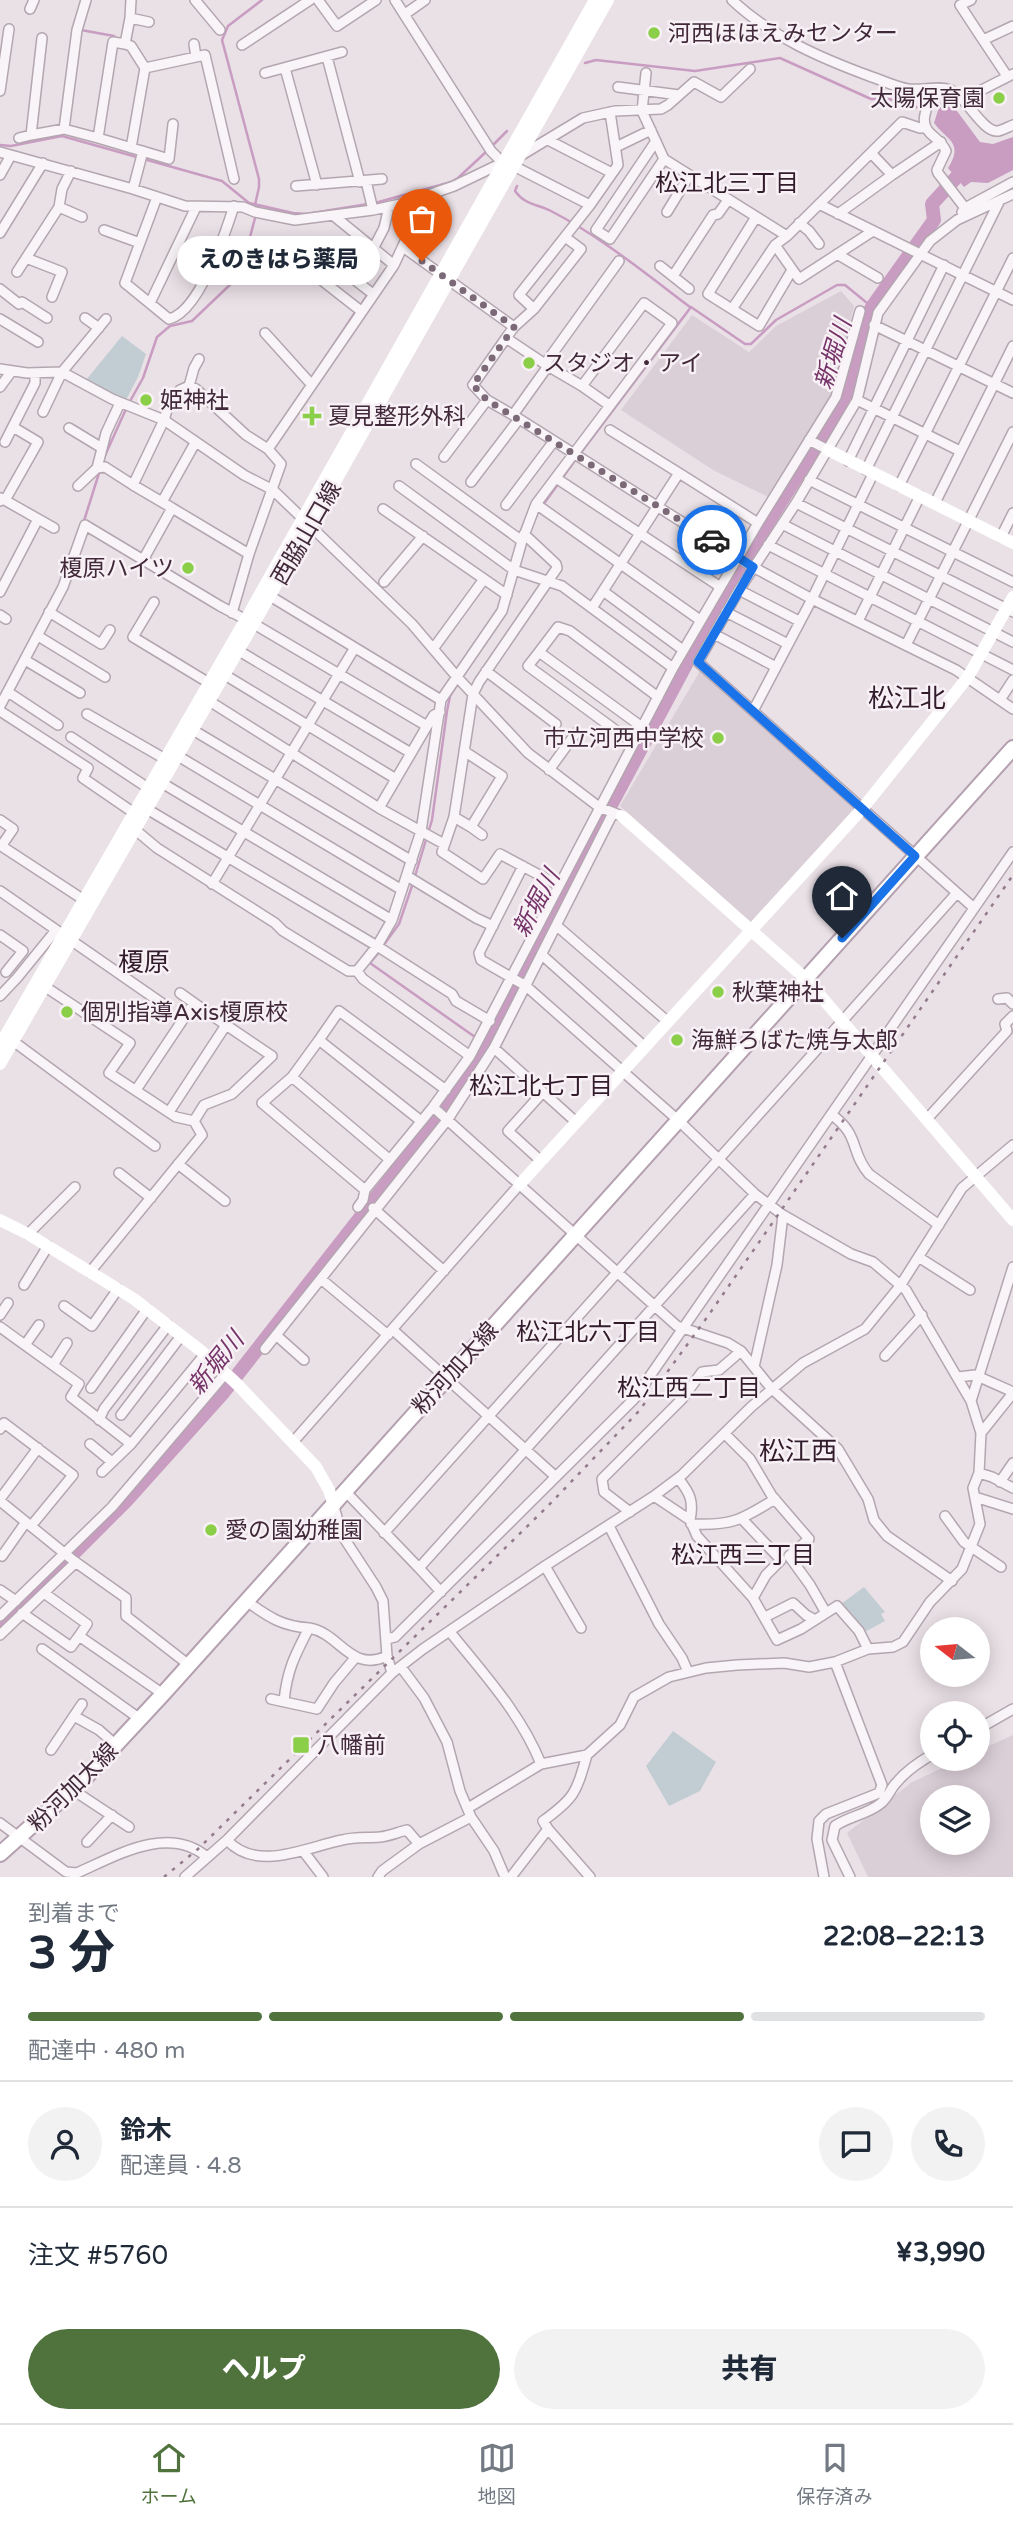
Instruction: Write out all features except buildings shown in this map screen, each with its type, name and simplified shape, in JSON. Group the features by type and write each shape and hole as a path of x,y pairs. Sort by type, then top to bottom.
{"main road":[{"name":"粉河加太線","path":"0,1854 73,1790 163,1694 1013,748"}],"street":[{"path":"64,129 77,30 86,0"},
{"path":"125,44 131,0"},
{"path":"195,0 220,30"},
{"path":"242,45 310,0"},
{"path":"317,0 337,26 376,0"},
{"path":"395,0 490,149 590,205"},
{"path":"405,14 425,0"},
{"name":"西脇山口線","path":"512,162 595,0"},
{"name":"西脇山口線","path":"0,1064 6,1043 41,984 84,900 132,822 147,809 162,783 171,758 205,699 225,675 239,651 250,622 444,279 608,0"},
{"path":"732,0 746,14 787,40 826,59 907,89 932,92 949,89 964,99 985,127 998,131 1013,125"},
{"path":"964,99 1010,75 960,5 971,0"},
{"path":"130,18 149,22"},
{"path":"983,40 1013,26"},
{"path":"0,91 9,29"},
{"path":"31,135 42,38"},
{"path":"98,138 113,42 125,44 131,46 145,68 131,148"},
{"path":"194,44 196,57"},
{"path":"265,73 342,52"},
{"path":"145,68 205,55 234,179"},
{"path":"327,57 373,210"},
{"path":"285,68 317,185"},
{"path":"0,152 185,206 243,206 257,212 295,220 334,216 389,207 454,186 512,162 583,118 610,112 661,109 694,82 722,97 750,69"},
{"path":"646,74 642,111 664,159 787,236"},
{"path":"618,87 679,95"},
{"path":"924,124 932,92"},
{"path":"534,309 519,295 618,165 610,112"},
{"path":"733,309 775,245 902,121 924,124 941,142 946,151 938,173 963,206"},
{"path":"19,138 64,129 169,159 173,124"},
{"path":"616,147 651,130"},
{"path":"548,140 612,173"},
{"path":"656,141 596,230 610,239 664,159"},
{"path":"838,214 941,142"},
{"path":"133,189 143,151"},
{"path":"871,153 892,174"},
{"path":"0,175 10,155"},
{"path":"0,233 43,163"},
{"path":"17,272 59,207 62,189 71,171"},
{"path":"667,212 689,176"},
{"path":"296,186 382,179"},
{"path":"957,220 963,206 1013,182"},
{"path":"974,908 698,662 856,400 878,313 930,241 957,220 1013,194"},
{"path":"157,197 125,283 169,319 182,313 211,269 233,206"},
{"path":"268,449 309,382 403,247 414,222 417,199"},
{"path":"673,276 713,215 718,214 728,200"},
{"path":"753,711 848,528 892,417 1000,201"},
{"path":"819,204 1013,300"},
{"path":"59,207 82,217"},
{"path":"150,303 196,207"},
{"path":"373,248 384,228 389,207"},
{"path":"334,216 392,263"},
{"path":"756,217 708,294 759,326 792,270"},
{"path":"799,223 819,244"},
{"path":"104,230 140,243"},
{"path":"775,245 799,279 873,231"},
{"path":"565,237 581,249 534,309 514,327 473,385 487,400 753,567 968,677 1013,709"},
{"path":"403,247 514,327"},
{"path":"306,250 320,253 371,292"},
{"path":"837,254 878,278"},
{"path":"26,258 62,272 52,297"},
{"path":"899,486 1013,258"},
{"path":"471,482 516,417 546,365 619,261"},
{"path":"848,461 944,265"},
{"path":"660,266 689,289"},
{"path":"314,275 359,309"},
{"path":"0,289 19,304 22,302 47,318"},
{"path":"357,971 377,946 392,920 412,861 421,831 441,700 502,611 536,504 672,323 644,303 582,386"},
{"path":"446,1090 339,1011 292,1077 262,1103 363,1199 389,1159 435,1108 490,1021 599,807 719,586 836,397 860,311"},
{"path":"85,317 99,328"},
{"path":"0,319 38,342"},
{"path":"43,412 62,372 106,319"},
{"path":"874,325 1013,393"},
{"path":"265,332 309,382"},
{"path":"506,338 609,405"},
{"path":"935,503 1013,346"},
{"path":"189,386 199,359"},
{"path":"0,369 11,372 62,372 125,405 164,420 244,475 273,490 412,624 528,753 599,807 618,815 806,979 1013,1220"},
{"path":"0,387 11,372"},
{"path":"5,442 35,383 34,373"},
{"path":"133,485 169,404 180,390 189,386 196,389 246,435 268,449 281,464 249,554 232,613"},
{"path":"444,457 487,400"},
{"path":"856,400 960,451"},
{"path":"99,468 102,448 125,405"},
{"path":"13,427 38,442 2,498 54,528"},
{"path":"69,428 102,448"},
{"path":"610,430 758,523"},
{"path":"906,645 1013,432"},
{"path":"809,440 1013,543"},
{"path":"506,505 554,441"},
{"path":"162,502 195,443"},
{"path":"416,464 556,564 557,568 473,694 454,817 442,852 483,878 500,854 558,885"},
{"path":"78,486 99,468 105,467 249,554"},
{"path":"592,608 679,473"},
{"path":"556,478 719,586"},
{"path":"809,480 1013,582"},
{"path":"399,486 514,570 562,586 673,668"},
{"path":"858,621 920,496"},
{"path":"293,1442 622,1070 862,809 968,677 1011,606 942,576 796,503"},
{"path":"536,504 700,620"},
{"path":"143,560 172,508"},
{"path":"383,509 507,595"},
{"path":"1001,537 1013,513"},
{"path":"0,592 38,519"},
{"name":"西脇山口線","path":"64,936 132,822 148,788 193,730 209,683 270,596 307,522"},
{"path":"782,524 1013,642"},
{"path":"357,971 348,971 157,848 83,778 88,768 0,709 62,587 85,525 427,726"},
{"path":"384,582 423,536"},
{"path":"768,545 1013,670"},
{"path":"433,649 484,579"},
{"path":"739,590 799,621"},
{"path":"603,591 683,650"},
{"path":"270,596 441,700"},
{"path":"155,602 134,636 209,683"},
{"path":"49,612 101,644 110,630"},
{"path":"726,612 788,644"},
{"path":"633,743 528,666 558,627 570,631 658,697"},
{"path":"714,634 776,667"},
{"path":"38,636 105,677"},
{"path":"212,884 354,649"},
{"path":"239,651 411,753"},
{"path":"539,652 642,727"},
{"path":"25,660 80,693"},
{"path":"486,671 556,724"},
{"path":"225,675 396,779"},
{"path":"1000,700 1013,680"},
{"path":"8,692 58,725"},
{"path":"205,699 379,808 444,844"},
{"path":"379,808 427,726 434,715 440,712"},
{"path":"87,714 259,805 402,890"},
{"path":"193,730 412,861"},
{"path":"549,770 576,733"},
{"path":"71,737 148,788"},
{"path":"464,751 502,776 471,827"},
{"path":"162,783 392,920"},
{"path":"147,809 377,946 490,1021"},
{"path":"265,1349 446,1118 494,1048 618,815"},
{"path":"454,817 482,835"},
{"path":"0,820 13,829 1,845 84,900"},
{"path":"386,1639 395,1637 621,1413 684,1330 974,908 1009,864 1013,852"},
{"path":"378,1877 382,1871 419,1844 541,1764 587,1755 620,1726 634,1697 669,1677 737,1665 783,1663 809,1667 835,1662 868,1649 893,1647 903,1642 930,1602 962,1569 980,1524 973,1488 979,1473 981,1433 971,1401 922,1315 900,1286 873,1262 851,1254 783,1215 755,1194 679,1121 526,986 481,960 479,953 523,866"},
{"path":"407,876 493,926"},
{"path":"0,891 163,1004"},
{"path":"384,1533 957,894"},
{"path":"557,926 667,1021"},
{"path":"0,935 23,951 3,970 17,978"},
{"path":"0,996 64,936"},
{"path":"542,955 644,1046"},
{"path":"357,971 363,979 470,1056"},
{"path":"41,984 130,1043 109,1073 176,1117 194,1121 202,1135 90,1272"},
{"path":"180,993 272,1056 232,1094 204,1105 194,1121"},
{"path":"998,999 1007,998 1013,1004"},
{"path":"136,1090 194,1003"},
{"path":"927,1119 1007,1031 1005,1024 1013,1016"},
{"path":"169,1112 226,1025"},
{"path":"319,1040 421,1121"},
{"path":"6,1043 155,1146"},
{"path":"494,1048 576,1122"},
{"path":"292,1077 389,1159"},
{"path":"541,1161 508,1131 543,1092"},
{"path":"435,1108 684,1330 728,1343 741,1351 771,1388 838,1449 868,1499 874,1520 887,1536 952,1581"},
{"path":"832,1115 847,1127 862,1166 869,1174 939,1225"},
{"path":"184,1877 227,1840 396,1670 545,1566 654,1496 678,1478 771,1388 816,1354 864,1329 920,1258 962,1188 1013,1145"},
{"path":"178,1164 226,1201"},
{"path":"119,1173 151,1198"},
{"path":"28,1234 75,1187"},
{"path":"419,1568 755,1194"},
{"path":"374,1209 444,1271"},
{"path":"754,1367 776,1265 783,1215"},
{"path":"0,1220 118,1289 168,1325 230,1377 316,1467 329,1490 342,1535 383,1601 387,1656 396,1670 424,1698 447,1742 460,1791 469,1812 494,1851 505,1877"},
{"path":"24,1285 48,1246"},
{"path":"920,1258 970,1290"},
{"path":"971,1401 1013,1268"},
{"path":"321,1279 447,1377 556,1477"},
{"path":"64,1307 92,1326 118,1289"},
{"path":"0,1315 8,1303"},
{"path":"91,1388 147,1309"},
{"path":"885,1356 922,1315"},
{"path":"25,1345 39,1325"},
{"path":"99,1420 104,1409 168,1325"},
{"path":"0,1327 79,1384 71,1397 131,1444"},
{"path":"276,1335 304,1360"},
{"path":"121,1415 181,1336"},
{"path":"53,1365 67,1343"},
{"path":"630,1512 604,1492 602,1479 682,1399 702,1373 719,1370 741,1351"},
{"path":"102,1472 131,1444 205,1354"},
{"path":"0,1635 44,1593 111,1507 230,1377"},
{"path":"958,1377 979,1377 1013,1393 981,1433"},
{"path":"0,1429 4,1423 73,1475 2,1556 0,1555"},
{"path":"725,1434 750,1459 775,1499 809,1539 789,1556 826,1613"},
{"path":"90,1444 112,1462"},
{"path":"38,1448 0,1500 70,1558 126,1598 126,1616 189,1665"},
{"path":"1000,1482 1013,1463"},
{"path":"979,1473 1013,1488"},
{"path":"678,1478 691,1494 691,1522 697,1536 753,1598 777,1640 836,1606 859,1631 868,1649"},
{"path":"344,1490 441,1592"},
{"path":"654,1496 691,1522 722,1524 743,1520 775,1499"},
{"path":"975,1497 1012,1506"},
{"path":"945,1516 964,1542 1001,1567"},
{"path":"743,1520 781,1560 766,1575 753,1598"},
{"path":"609,1526 659,1624 682,1658 688,1672"},
{"path":"0,1616 70,1558"},
{"path":"545,1566 581,1628"},
{"path":"0,1590 16,1601"},
{"path":"22,1614 71,1647 87,1624 44,1593"},
{"path":"246,1601 289,1627 319,1630 355,1658 376,1661 387,1656"},
{"path":"765,1617 793,1603 815,1620"},
{"path":"284,1701 286,1676 309,1628"},
{"path":"450,1632 508,1704 534,1745 541,1764"},
{"path":"79,1636 163,1694"},
{"path":"42,1649 140,1719"},
{"path":"271,1699 317,1709 355,1658"},
{"path":"835,1662 882,1786 879,1793 845,1813 835,1826 832,1840 850,1877"},
{"path":"51,1750 82,1704"},
{"path":"990,1721 1013,1709"},
{"path":"74,1716 99,1730 116,1745"},
{"path":"587,1755 576,1791 568,1803 542,1821 590,1877"},
{"path":"824,1877 817,1826 826,1814 860,1815 877,1807 886,1799 895,1784 920,1762"},
{"path":"73,1790 129,1826"},
{"path":"87,1842 112,1815"},
{"path":"0,1823 66,1872 77,1873 146,1843 183,1845 198,1849 207,1857"},
{"path":"511,1877 548,1829"},
{"path":"227,1840 237,1851 267,1857 304,1852 342,1840 384,1837 407,1830 419,1844"},
{"path":"304,1852 323,1877"}],"shaded area":[{"path":"948,99 980,142 993,144 1013,137 1013,170 988,183 971,182 964,187 948,168 955,152 954,147 934,123 940,104"},
{"path":"841,291 854,306 832,396 768,497 713,470 621,410 692,315 749,352 776,326"},
{"path":"122,336 146,354 127,398 122,399 86,380"},
{"name":"市立河西中学校","path":"700,671 856,810 750,924 620,806"},
{"path":"864,1587 885,1612 881,1614 885,1621 863,1633 841,1604"},
{"path":"673,1731 716,1762 700,1791 669,1806 646,1766"},
{"path":"1013,1735 1013,1877 868,1877 847,1833 912,1782 936,1771 990,1771 990,1746"}],"waterway":[{"path":"255,205 259,179 222,40 228,26 262,0"},
{"path":"81,30 114,36 116,39"},
{"path":"585,63 596,60 695,71 780,58 871,99 889,99 923,109"},
{"path":"491,147 507,131"},
{"path":"0,145 11,146 62,136 222,181 249,203 293,213 306,214 368,204"},
{"path":"375,203 451,182 487,151"},
{"name":"新堀川","path":"0,1627 126,1501 223,1393 456,1095 488,1043 566,889 729,584 844,402 863,330 872,307 934,220 932,204 964,169 971,167"},
{"path":"517,186 515,191 523,199 551,211 587,232 690,307"},
{"path":"129,403 143,378 157,337 170,326 192,321 235,280 243,263 258,207"},
{"path":"580,454 691,307 745,344 751,344 776,320 837,285 845,285 872,307"},
{"path":"360,306 368,294"},
{"path":"317,370 356,311"},
{"path":"103,460 126,409"},
{"path":"543,505 576,459"},
{"path":"83,524 100,470"},
{"path":"415,876 432,820 450,696 458,683"},
{"path":"383,946 399,924 413,883"},
{"path":"380,951 370,963 475,1037"}],"railway":[{"path":"164,1877 198,1849 548,1506 639,1411 708,1316 1013,875"}],"way so far":[{"path":"422,261 514,327 473,385 487,400 712,540"}],"place":[{"name":"河西ほほえみセンター","path":"654,33"},
{"name":"太陽保育園","path":"999,98"},
{"name":"えのきはら薬局","path":"422,261"},
{"name":"スタジオ・アイ","path":"529,363"},
{"name":"姫神社","path":"146,400"},
{"name":"夏見整形外科","path":"312,416"},
{"name":"榎原ハイツ","path":"188,568"},
{"name":"市立河西中学校","path":"718,738"},
{"name":"秋葉神社","path":"718,992"},
{"name":"個別指導Axis榎原校","path":"67,1012"},
{"name":"海鮮ろばた焼与太郎","path":"677,1040"},
{"name":"愛の園幼稚園","path":"211,1530"},
{"name":"八幡前","path":"301,1745"}],"district":[{"name":"松江北三丁目","path":"727,183"},
{"name":"松江北","path":"907,698"},
{"name":"榎原","path":"144,962"},
{"name":"松江北七丁目","path":"541,1086"},
{"name":"松江北六丁目","path":"588,1332"},
{"name":"松江西二丁目","path":"689,1388"},
{"name":"松江西","path":"798,1451"},
{"name":"松江西三丁目","path":"743,1555"}],"route":[{"path":"712,540 753,567 698,662 915,856 842,938"}]}
